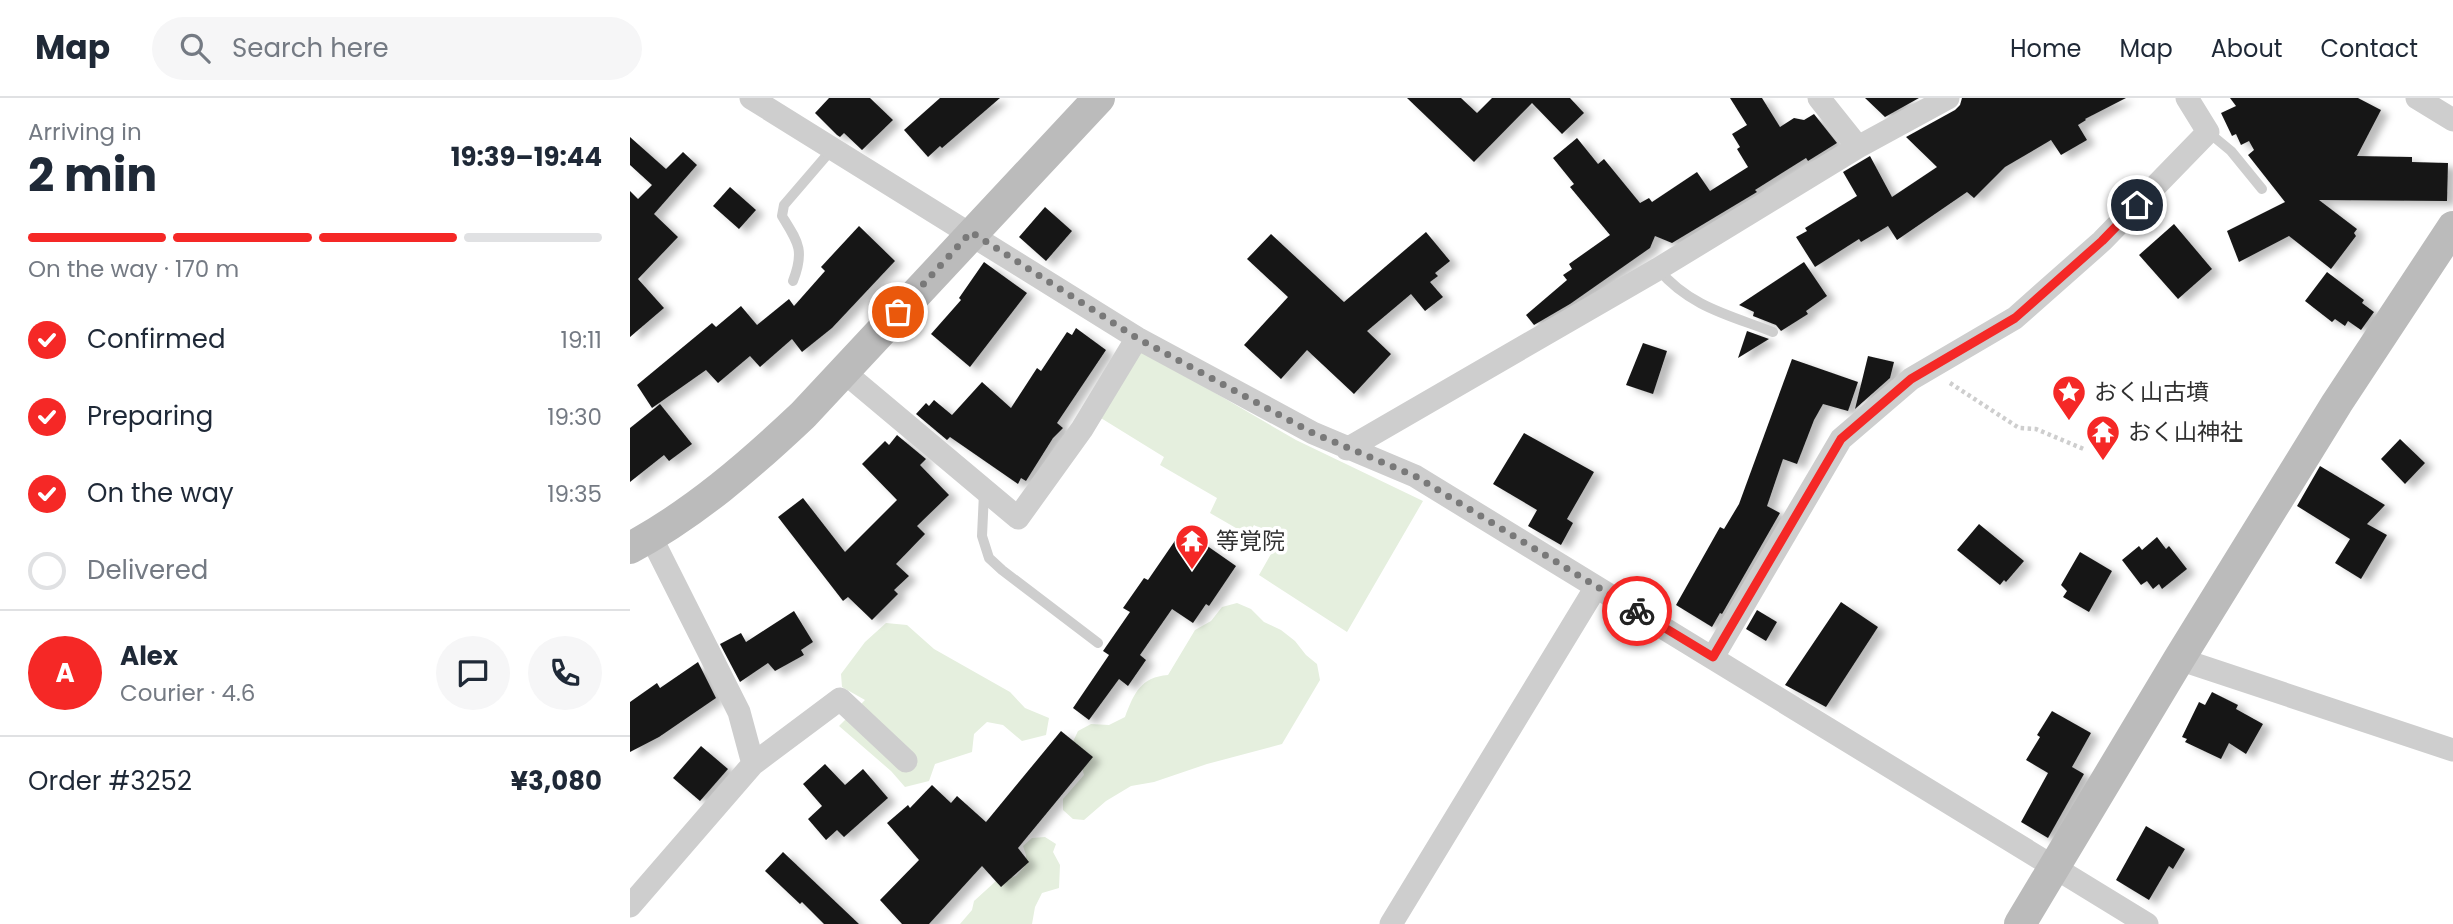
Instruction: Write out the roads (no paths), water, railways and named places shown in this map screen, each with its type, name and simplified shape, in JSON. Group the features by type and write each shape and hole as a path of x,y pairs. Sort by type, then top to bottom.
{"street":[{"path":"753,764 739,712 641,542 702,502 760,455 844,372 971,232 1099,98"},
{"path":"1819,98 1858,147"},
{"path":"1347,449 1658,269 1858,147 1948,98"},
{"path":"1713,657 1841,439 1911,379 2015,318 2102,241 2208,131 2187,98"},
{"path":"2417,98 2453,120"},
{"path":"761,100 1137,338 1313,433 1415,476 2147,924"},
{"path":"2020,924 2337,403 2453,227"},
{"path":"844,372 1018,519 1082,429 1137,338"},
{"path":"1391,924 1596,587"},
{"path":"2179,659 2453,750"},
{"path":"630,906 753,764 840,699 906,761"}],"lane":[{"path":"2208,131 2231,150 2262,189"},
{"path":"793,281 800,251 797,239 782,216 784,205 833,148"},
{"path":"1658,269 1670,284 1686,297 1709,309 1773,332"},
{"path":"984,490 982,536 989,558 1098,643"}],"place":[{"name":"おく山古墳","path":"2069,422"},
{"name":"おく山神社","path":"2103,462"},
{"name":"等覚院","path":"1192,571"}]}
